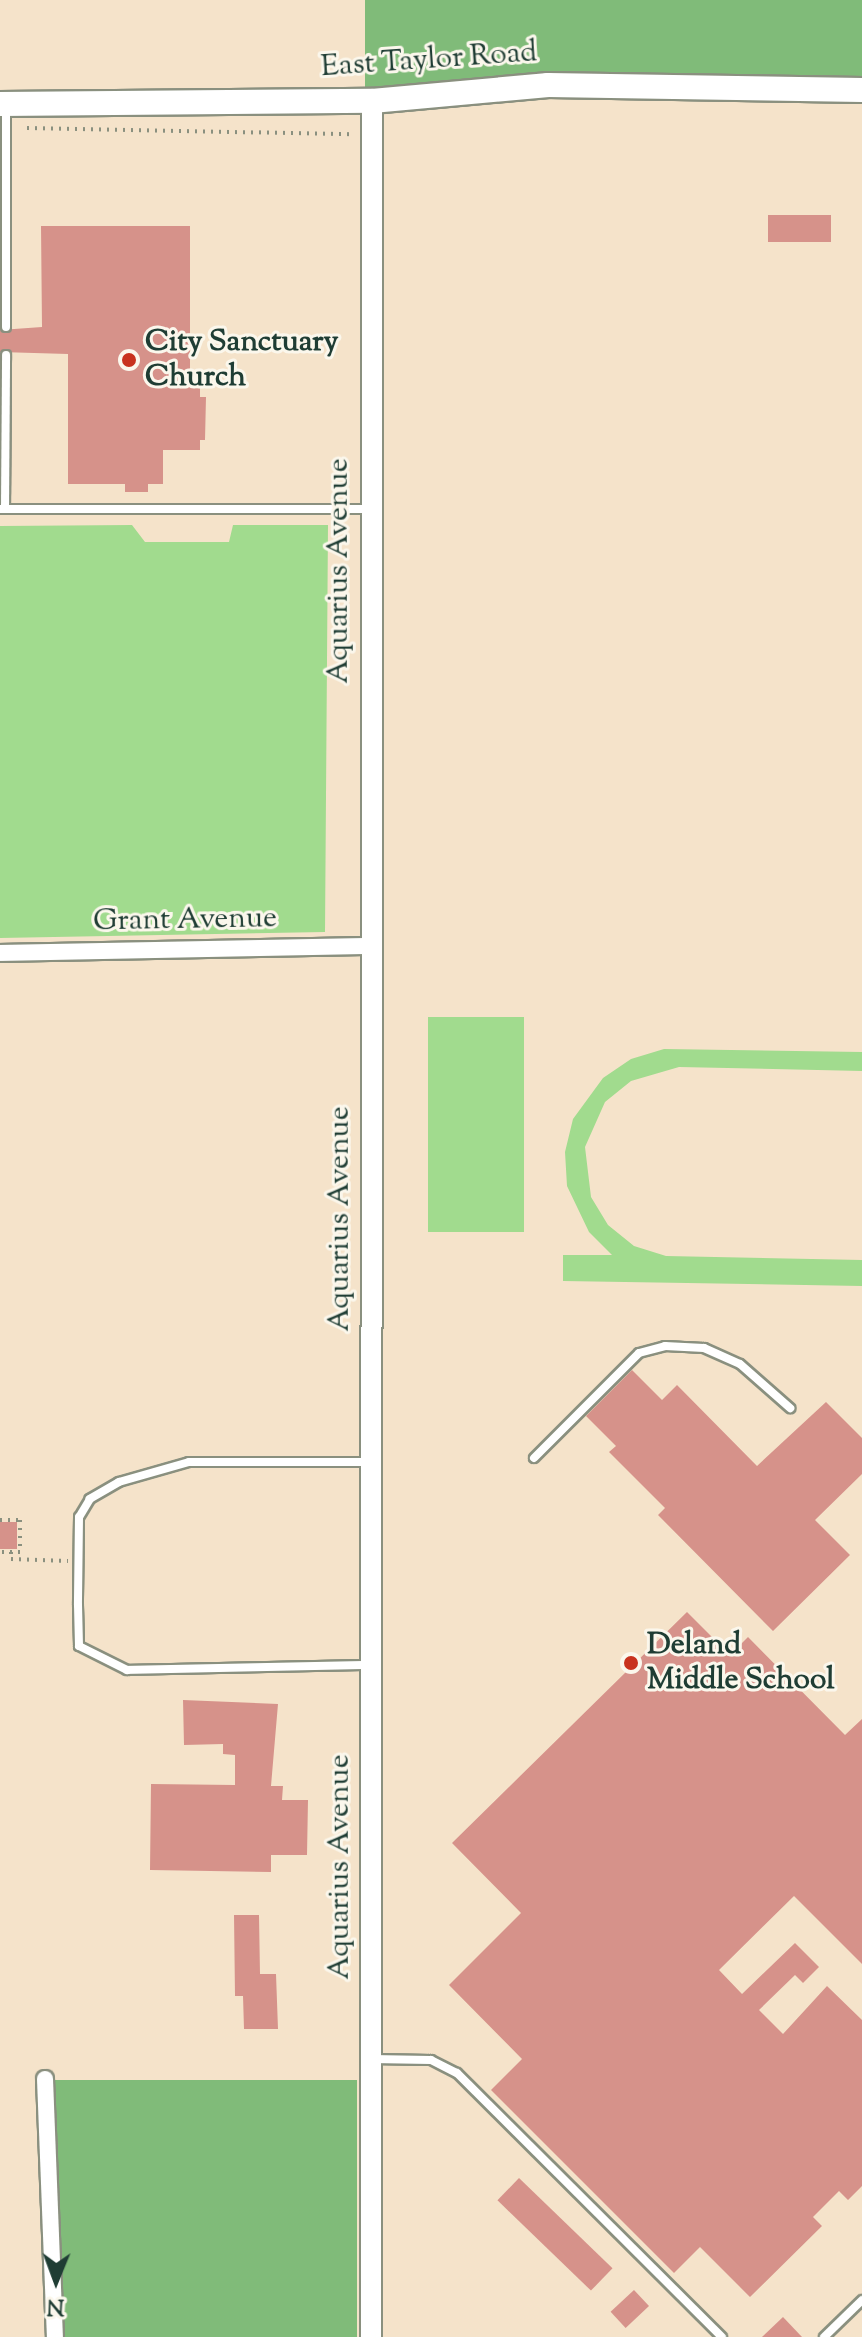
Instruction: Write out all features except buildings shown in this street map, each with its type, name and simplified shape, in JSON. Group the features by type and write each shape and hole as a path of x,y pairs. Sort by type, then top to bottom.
{"main road":[{"name":"East Taylor Road","path":"3,104 372,101 548,85 862,90"}],"street":[{"name":"Aquarius Avenue","path":"371,2337 372,101"},
{"name":"Grant Avenue","path":"0,953 370,946"},
{"path":"45,2079 55,2337"}],"lane":[{"path":"3,104 6,327"},
{"path":"6,355 2,509 370,509"},
{"path":"534,1458 639,1353 665,1346 704,1348 740,1364 790,1408"},
{"path":"371,1462 189,1462 119,1482 90,1499 79,1517 79,1646 127,1670 371,1665"},
{"path":"371,2059 431,2060 457,2073 722,2337"},
{"path":"824,2337 862,2300"}],"path":[{"path":"27,128 355,134"},
{"path":"0,1520 20,1520 20,1552 0,1552"},
{"path":"11,1552 11,1559 79,1562"}],"green space":[{"path":"365,0 862,0 862,79 547,74 365,89"},
{"path":"132,525 145,542 229,542 233,525 328,525 325,932 0,938 0,526"},
{"path":"428,1017 524,1017 524,1232 428,1232"},
{"path":"664,1049 862,1052 862,1071 679,1067 631,1081 605,1102 585,1147 591,1197 608,1225 634,1246 666,1256 862,1260 862,1286 563,1281 563,1255 612,1255 589,1232 567,1186 565,1152 573,1119 603,1078 631,1059"},
{"path":"55,2080 357,2080 357,2337 55,2337"}],"place":[{"name":"City Sanctuary Church","path":"129,360"},
{"name":"Deland Middle School","path":"631,1663"}]}
